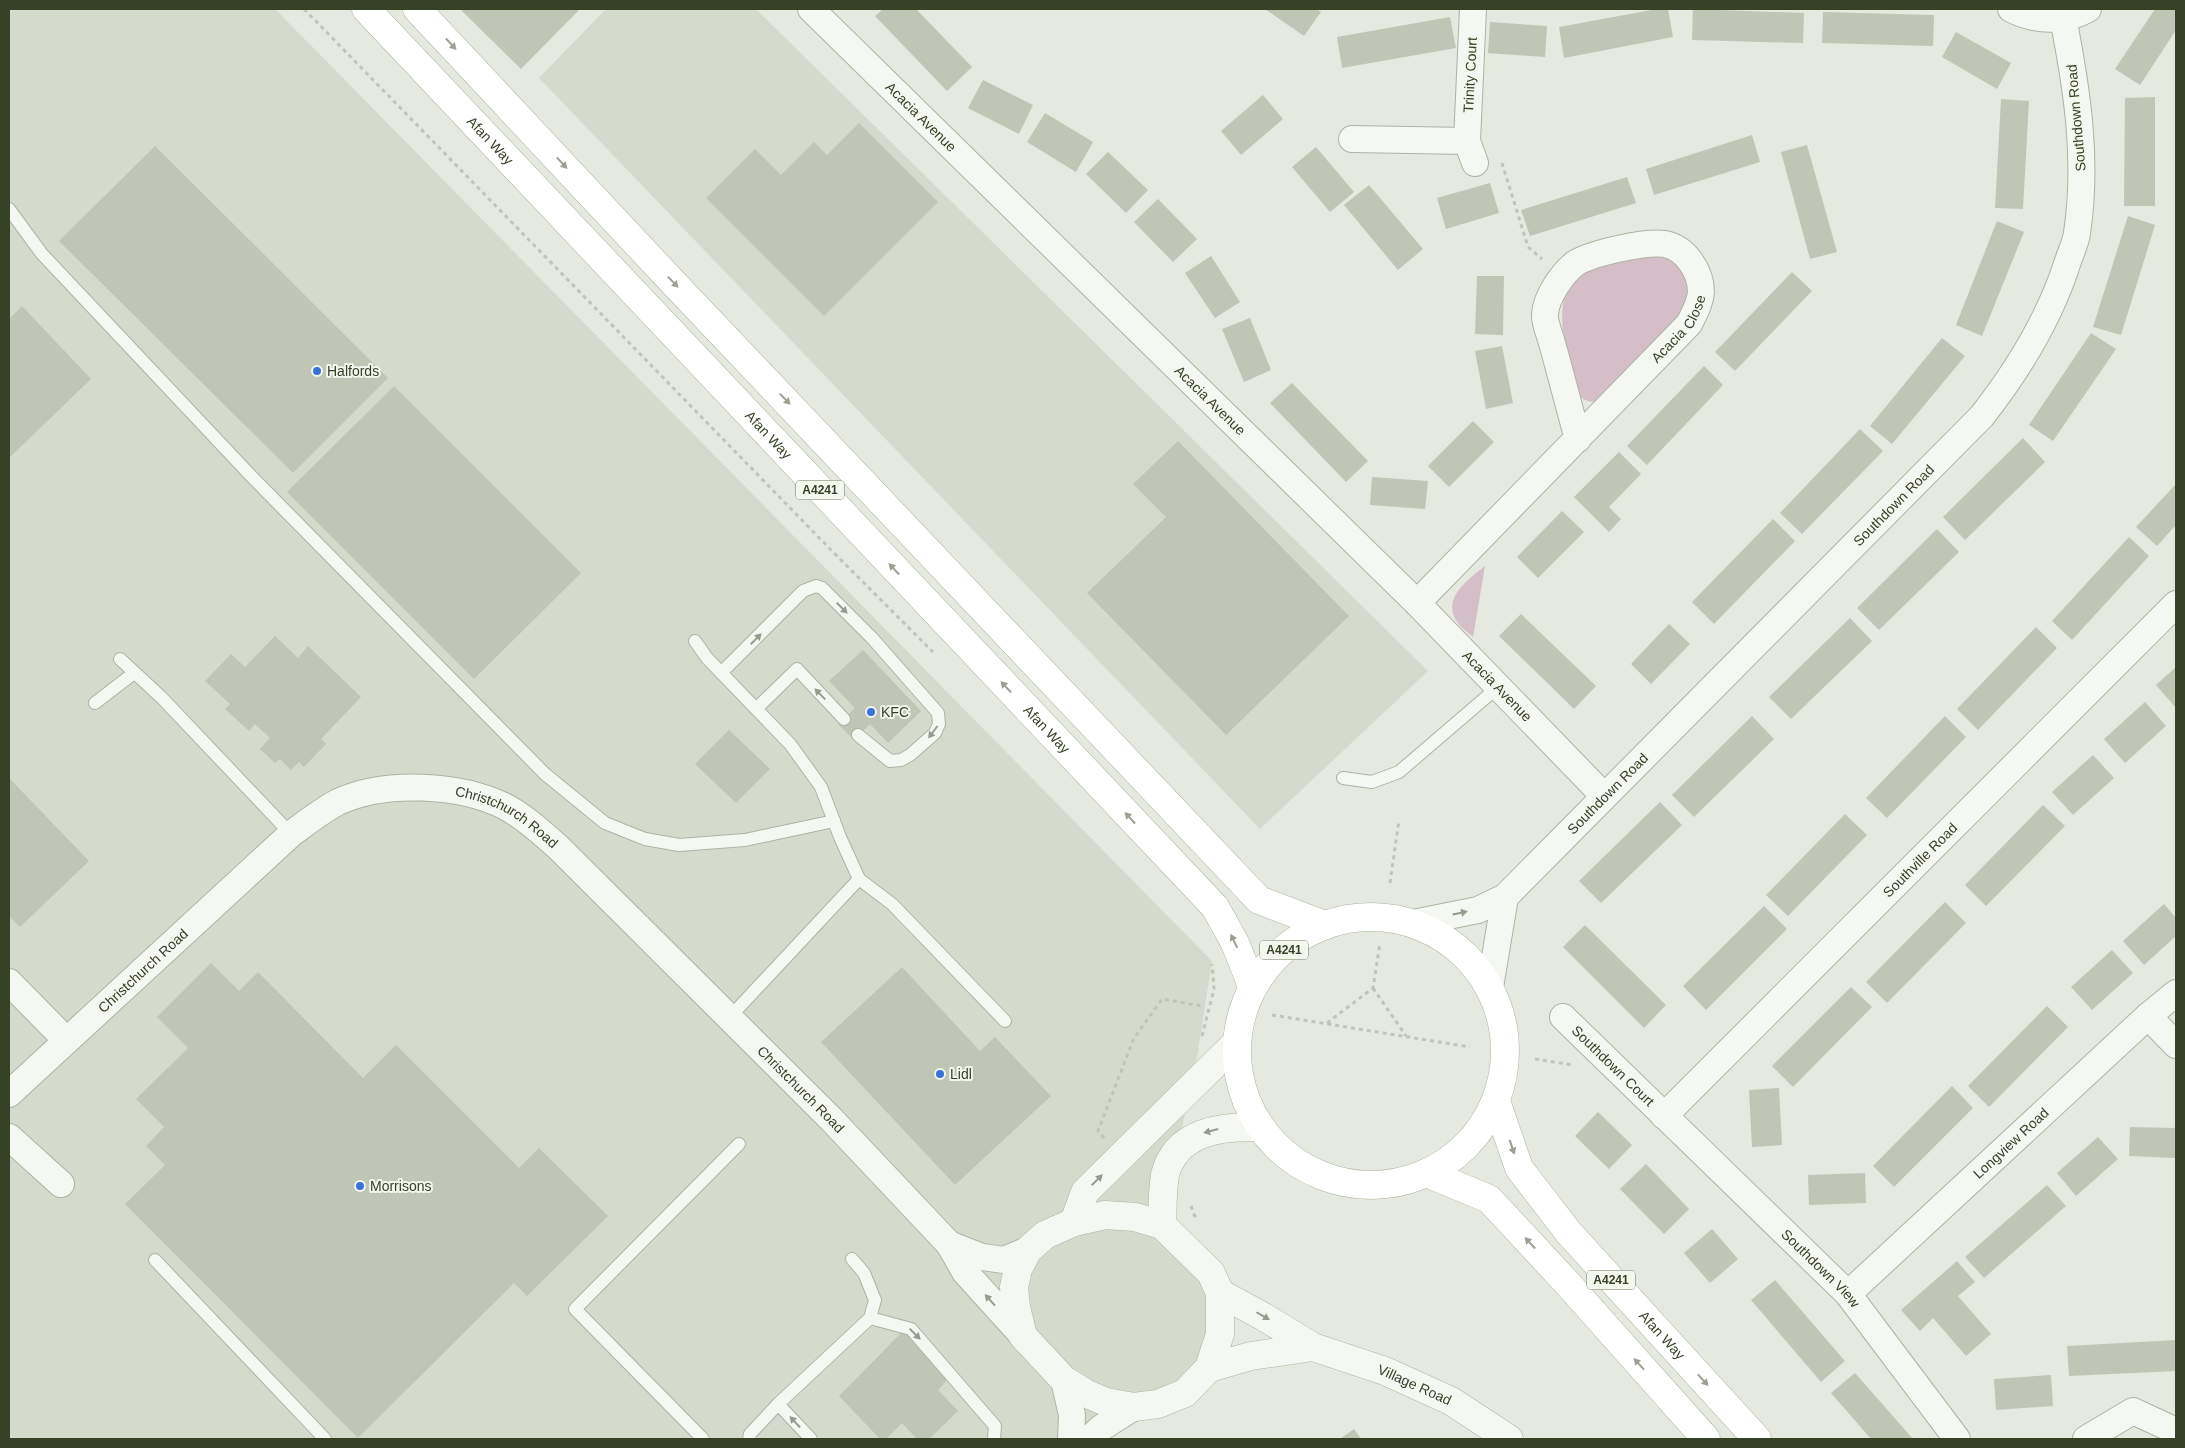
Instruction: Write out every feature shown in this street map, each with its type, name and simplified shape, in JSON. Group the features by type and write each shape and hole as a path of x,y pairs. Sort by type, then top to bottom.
{"main road":[{"name":"Afan Way","path":"366,9 1215,907 1235,943 1252,986"},
{"name":"A4241","path":"418,9 660,269 1259,900 1325,925"},
{"name":"A4241","path":"1354,917 1384,917 1413,923 1436,933 1458,948 1476,966 1490,987 1501,1015 1506,1043 1504,1073 1496,1101 1485,1124 1469,1144 1450,1160 1427,1173 1398,1183 1366,1186 1334,1181 1305,1169 1279,1150 1259,1127 1248,1108 1241,1087 1236,1065 1236,1043 1241,1014 1252,986 1271,960 1296,939 1325,925 1354,917"},
{"name":"Afan Way","path":"1496,1101 1519,1168 1569,1233 1757,1439"},
{"name":"A4241","path":"1427,1173 1489,1199 1568,1284 1706,1439"}],"street":[{"name":"Acacia Avenue","path":"811,9 1417,603 1604,796"},
{"name":"Trinity Court","path":"1471,152 1473,9"},
{"path":"2011,9 2024,15 2043,19 2063,18 2088,9"},
{"name":"Southdown Road","path":"1413,923 1478,910 1506,896 1982,416 2007,384 2037,334 2063,278 2077,234 2082,180 2081,137 2074,74 2063,18"},
{"path":"1352,139 1471,152"},
{"name":"Acacia Close","path":"1417,603 1578,439 1689,324 1697,310 1701,292 1698,273 1686,255 1666,244 1645,244 1605,253 1577,263 1562,277 1552,292 1545,314 1578,439"},
{"name":"Southville Road","path":"1664,1116 2176,604"},
{"name":"Christchurch Road","path":"9,1094 291,834 321,811 340,801 364,794 427,787 455,790 483,797 507,808 558,847 831,1119 949,1244 965,1272 1023,1336"},
{"path":"1490,987 1506,896"},
{"path":"9,982 66,1040"},
{"name":"Longview Road","path":"1848,1294 2148,1016 2176,993"},
{"path":"2148,1016 2176,1045"},
{"name":"Southdown Court","path":"1563,1017 1664,1116"},
{"path":"1074,1222 1085,1192 1236,1043"},
{"name":"Southdown View","path":"1664,1116 1848,1294 1957,1439"},
{"path":"1162,1225 1165,1175 1171,1160 1182,1148 1204,1133 1229,1126 1259,1127"},
{"path":"9,1137 61,1184"},
{"path":"1105,1215 1135,1217 1162,1225 1211,1272 1220,1293 1220,1334 1209,1368 1184,1393 1158,1404 1134,1407 1106,1402 1085,1394 1064,1380 1023,1336 1016,1307 1014,1286 1018,1269 1028,1250 1045,1235 1074,1222 1105,1215"},
{"name":"Christchurch Road","path":"949,1244 982,1257 1004,1260 1028,1250"},
{"name":"Village Road","path":"1220,1293 1313,1347 1385,1371 1451,1401 1509,1439"},
{"name":"Village Road","path":"1209,1368 1251,1356 1313,1347"},
{"path":"1064,1380 1072,1415 1071,1439"},
{"path":"1089,1439 1101,1428 1134,1407"},
{"path":"2086,1439 2133,1411 2176,1431"}],"lane":[{"path":"9,209 42,254 252,477 545,774 605,823 645,839 679,845 745,840 834,821"},
{"path":"721,673 803,591 816,586 822,588 872,638 938,714 939,724 935,733 902,760 890,760 858,735"},
{"path":"695,641 721,673 790,744 821,787 859,879 892,904 1005,1021"},
{"path":"120,659 162,698 291,834"},
{"path":"756,709 797,670 844,719"},
{"path":"95,703 134,673"},
{"path":"1343,778 1372,782 1399,772 1498,687"},
{"path":"729,1018 859,879"},
{"path":"703,1439 575,1309 739,1144"},
{"path":"749,1439 750,1434 778,1404 870,1318 875,1300 864,1273 852,1259"},
{"path":"155,1260 325,1439"},
{"path":"870,1318 911,1329 995,1426 994,1439"},
{"path":"778,1404 811,1439"}],"path":[{"path":"304,9 833,552 936,654"},
{"path":"1471,152 1501,160 1528,247 1562,277"},
{"path":"1390,883 1399,820"},
{"path":"1380,943 1373,988 1406,1036"},
{"path":"1201,1042 1214,989 1212,961"},
{"path":"1327,1023 1373,988"},
{"path":"1112,1136 1106,1141 1098,1131 1134,1038 1162,999 1202,1006"},
{"path":"1272,1016 1327,1023 1470,1047"},
{"path":"1165,1175 1182,1184 1197,1221"}],"shaded area":[{"path":"9,9 275,9 1212,961 1198,1051 1162,1225 1220,1293 1209,1368 1093,1439 9,1439"},
{"path":"606,9 756,9 1428,671 1260,829 539,78"},
{"path":"1647,250 1670,259 1682,270 1689,286 1691,309 1601,402 1585,400 1575,389 1565,343 1562,311 1565,296 1571,283 1581,272"},
{"path":"1485,566 1473,637 1456,620 1453,604 1455,596 1460,589"}],"building":[{"path":"460,9 580,9 521,69"},
{"path":"883,9 916,9 972,67 947,91 875,16"},
{"path":"1265,9 1316,9 1321,12 1304,36"},
{"path":"1657,9 1668,9 1673,37 1564,58 1559,27"},
{"path":"1693,9 1804,13 1803,43 1692,40"},
{"path":"2155,9 2176,9 2176,30 2140,85 2115,69"},
{"path":"1823,12 1934,15 1933,46 1822,43"},
{"path":"1450,17 1456,48 1342,68 1337,37"},
{"path":"1490,22 1547,26 1545,57 1488,53"},
{"path":"1956,32 2011,63 1997,89 1942,57"},
{"path":"983,80 1033,105 1019,134 968,108"},
{"path":"1263,95 1283,119 1241,155 1221,131"},
{"path":"2155,97 2155,206 2124,206 2125,98"},
{"path":"2001,99 2029,101 2023,209 1995,208"},
{"path":"1045,113 1093,142 1076,172 1027,142"},
{"path":"859,123 938,202 824,316 706,198 755,149 781,175 814,142 827,155"},
{"path":"1752,135 1760,162 1654,195 1646,169"},
{"path":"1807,145 1837,252 1810,259 1781,152"},
{"path":"155,146 388,378 293,473 59,241"},
{"path":"1316,147 1354,192 1330,212 1292,167"},
{"path":"1108,152 1148,190 1126,213 1086,174"},
{"path":"1627,177 1636,203 1530,236 1521,210"},
{"path":"1490,183 1499,213 1446,229 1437,198"},
{"path":"1369,185 1423,249 1398,270 1344,205"},
{"path":"1158,199 1197,239 1173,262 1134,222"},
{"path":"2128,216 2155,225 2121,335 2093,327"},
{"path":"1997,221 2024,232 1982,336 1956,325"},
{"path":"1211,256 1240,302 1215,318 1185,273"},
{"path":"1792,272 1812,291 1735,371 1715,352"},
{"path":"1477,276 1504,276 1503,335 1475,334"},
{"path":"22,306 91,379 9,458 9,319"},
{"path":"1250,318 1271,370 1244,382 1222,329"},
{"path":"2091,333 2116,349 2053,441 2029,425"},
{"path":"1942,338 1965,356 1892,444 1870,426"},
{"path":"1502,346 1513,403 1486,409 1475,351"},
{"path":"1704,366 1723,385 1647,465 1627,446"},
{"path":"1292,383 1368,461 1346,482 1270,403"},
{"path":"394,386 581,573 474,679 287,492"},
{"path":"1473,421 1494,442 1449,487 1428,466"},
{"path":"1860,429 1883,451 1802,534 1780,513"},
{"path":"2023,438 2045,462 1965,540 1943,517"},
{"path":"1178,441 1349,616 1226,735 1087,593 1166,517 1133,484"},
{"path":"1619,452 1641,474 1609,507 1621,519 1609,532 1574,497"},
{"path":"1372,477 1428,481 1425,509 1370,505"},
{"path":"2176,484 2176,525 2157,546 2136,527"},
{"path":"1562,511 1584,532 1538,578 1517,557"},
{"path":"1773,519 1795,541 1714,624 1692,602"},
{"path":"1937,529 1959,552 1879,630 1857,608"},
{"path":"2129,537 2149,556 2072,640 2052,621"},
{"path":"1521,614 1596,686 1574,709 1499,636"},
{"path":"1850,618 1872,641 1791,719 1769,697"},
{"path":"1669,624 1690,644 1651,684 1631,664"},
{"path":"2036,627 2057,648 1978,730 1957,709"},
{"path":"275,636 298,658 308,646 361,697 321,739 326,744 304,767 299,762 291,770 280,759 275,763 260,749 270,738 255,724 249,731 225,709 230,704 205,681 231,654 245,667"},
{"path":"863,650 921,711 888,743 870,724 854,740 838,724 855,708 829,681"},
{"path":"2176,667 2176,708 2156,685"},
{"path":"2145,702 2166,726 2125,763 2104,739"},
{"path":"1752,716 1774,739 1694,817 1672,795"},
{"path":"1945,716 1966,737 1887,818 1866,798"},
{"path":"729,730 770,769 736,803 695,764"},
{"path":"2093,755 2114,778 2073,815 2052,792"},
{"path":"9,778 89,861 20,927 9,916"},
{"path":"1660,802 1682,825 1601,903 1579,881"},
{"path":"2043,805 2065,826 1986,906 1965,885"},
{"path":"1845,814 1867,835 1788,916 1766,895"},
{"path":"1945,902 1966,923 1887,1003 1866,982"},
{"path":"2164,904 2176,918 2176,936 2144,965 2123,941"},
{"path":"1764,906 1787,929 1706,1010 1683,986"},
{"path":"1585,925 1666,1005 1644,1028 1563,947"},
{"path":"2112,950 2133,973 2092,1010 2071,987"},
{"name":"Morrisons","path":"211,963 239,991 258,972 363,1078 396,1045 519,1168 539,1148 608,1216 527,1296 514,1283 358,1438 125,1204 165,1165 146,1146 164,1127 136,1099 188,1048 157,1017"},
{"name":"Lidl","path":"902,967 980,1051 995,1037 1051,1096 955,1185 821,1042"},
{"path":"1851,987 1872,1007 1793,1087 1772,1066"},
{"path":"2047,1006 2068,1027 1989,1107 1968,1086"},
{"path":"1952,1086 1973,1108 1894,1187 1873,1166"},
{"path":"1779,1088 1782,1145 1752,1147 1749,1090"},
{"path":"1598,1112 1632,1145 1609,1169 1575,1136"},
{"path":"2130,1127 2176,1128 2176,1158 2129,1156"},
{"path":"2098,1137 2118,1159 2076,1196 2057,1173"},
{"path":"1646,1164 1689,1209 1664,1234 1620,1189"},
{"path":"1865,1173 1866,1203 1809,1205 1808,1175"},
{"path":"2047,1185 2066,1206 1984,1278 1965,1257"},
{"path":"1712,1229 1738,1259 1710,1283 1684,1253"},
{"path":"1957,1261 1975,1282 1958,1296 1991,1334 1966,1356 1933,1318 1920,1331 1901,1310"},
{"path":"1775,1280 1845,1361 1821,1382 1751,1300"},
{"path":"910,1324 955,1371 938,1390 958,1411 929,1439 917,1439 902,1423 886,1439 880,1439 839,1396"},
{"path":"2176,1340 2176,1371 2069,1376 2067,1346"},
{"path":"1855,1373 1913,1439 1871,1439 1831,1393"},
{"path":"2051,1375 2053,1406 1996,1410 1994,1379"},
{"path":"1354,1429 1361,1439 1340,1439"}],"place":[{"name":"Halfords","path":"317,371"},
{"name":"KFC","path":"871,712"},
{"name":"Lidl","path":"940,1074"},
{"name":"Morrisons","path":"360,1186"}]}
